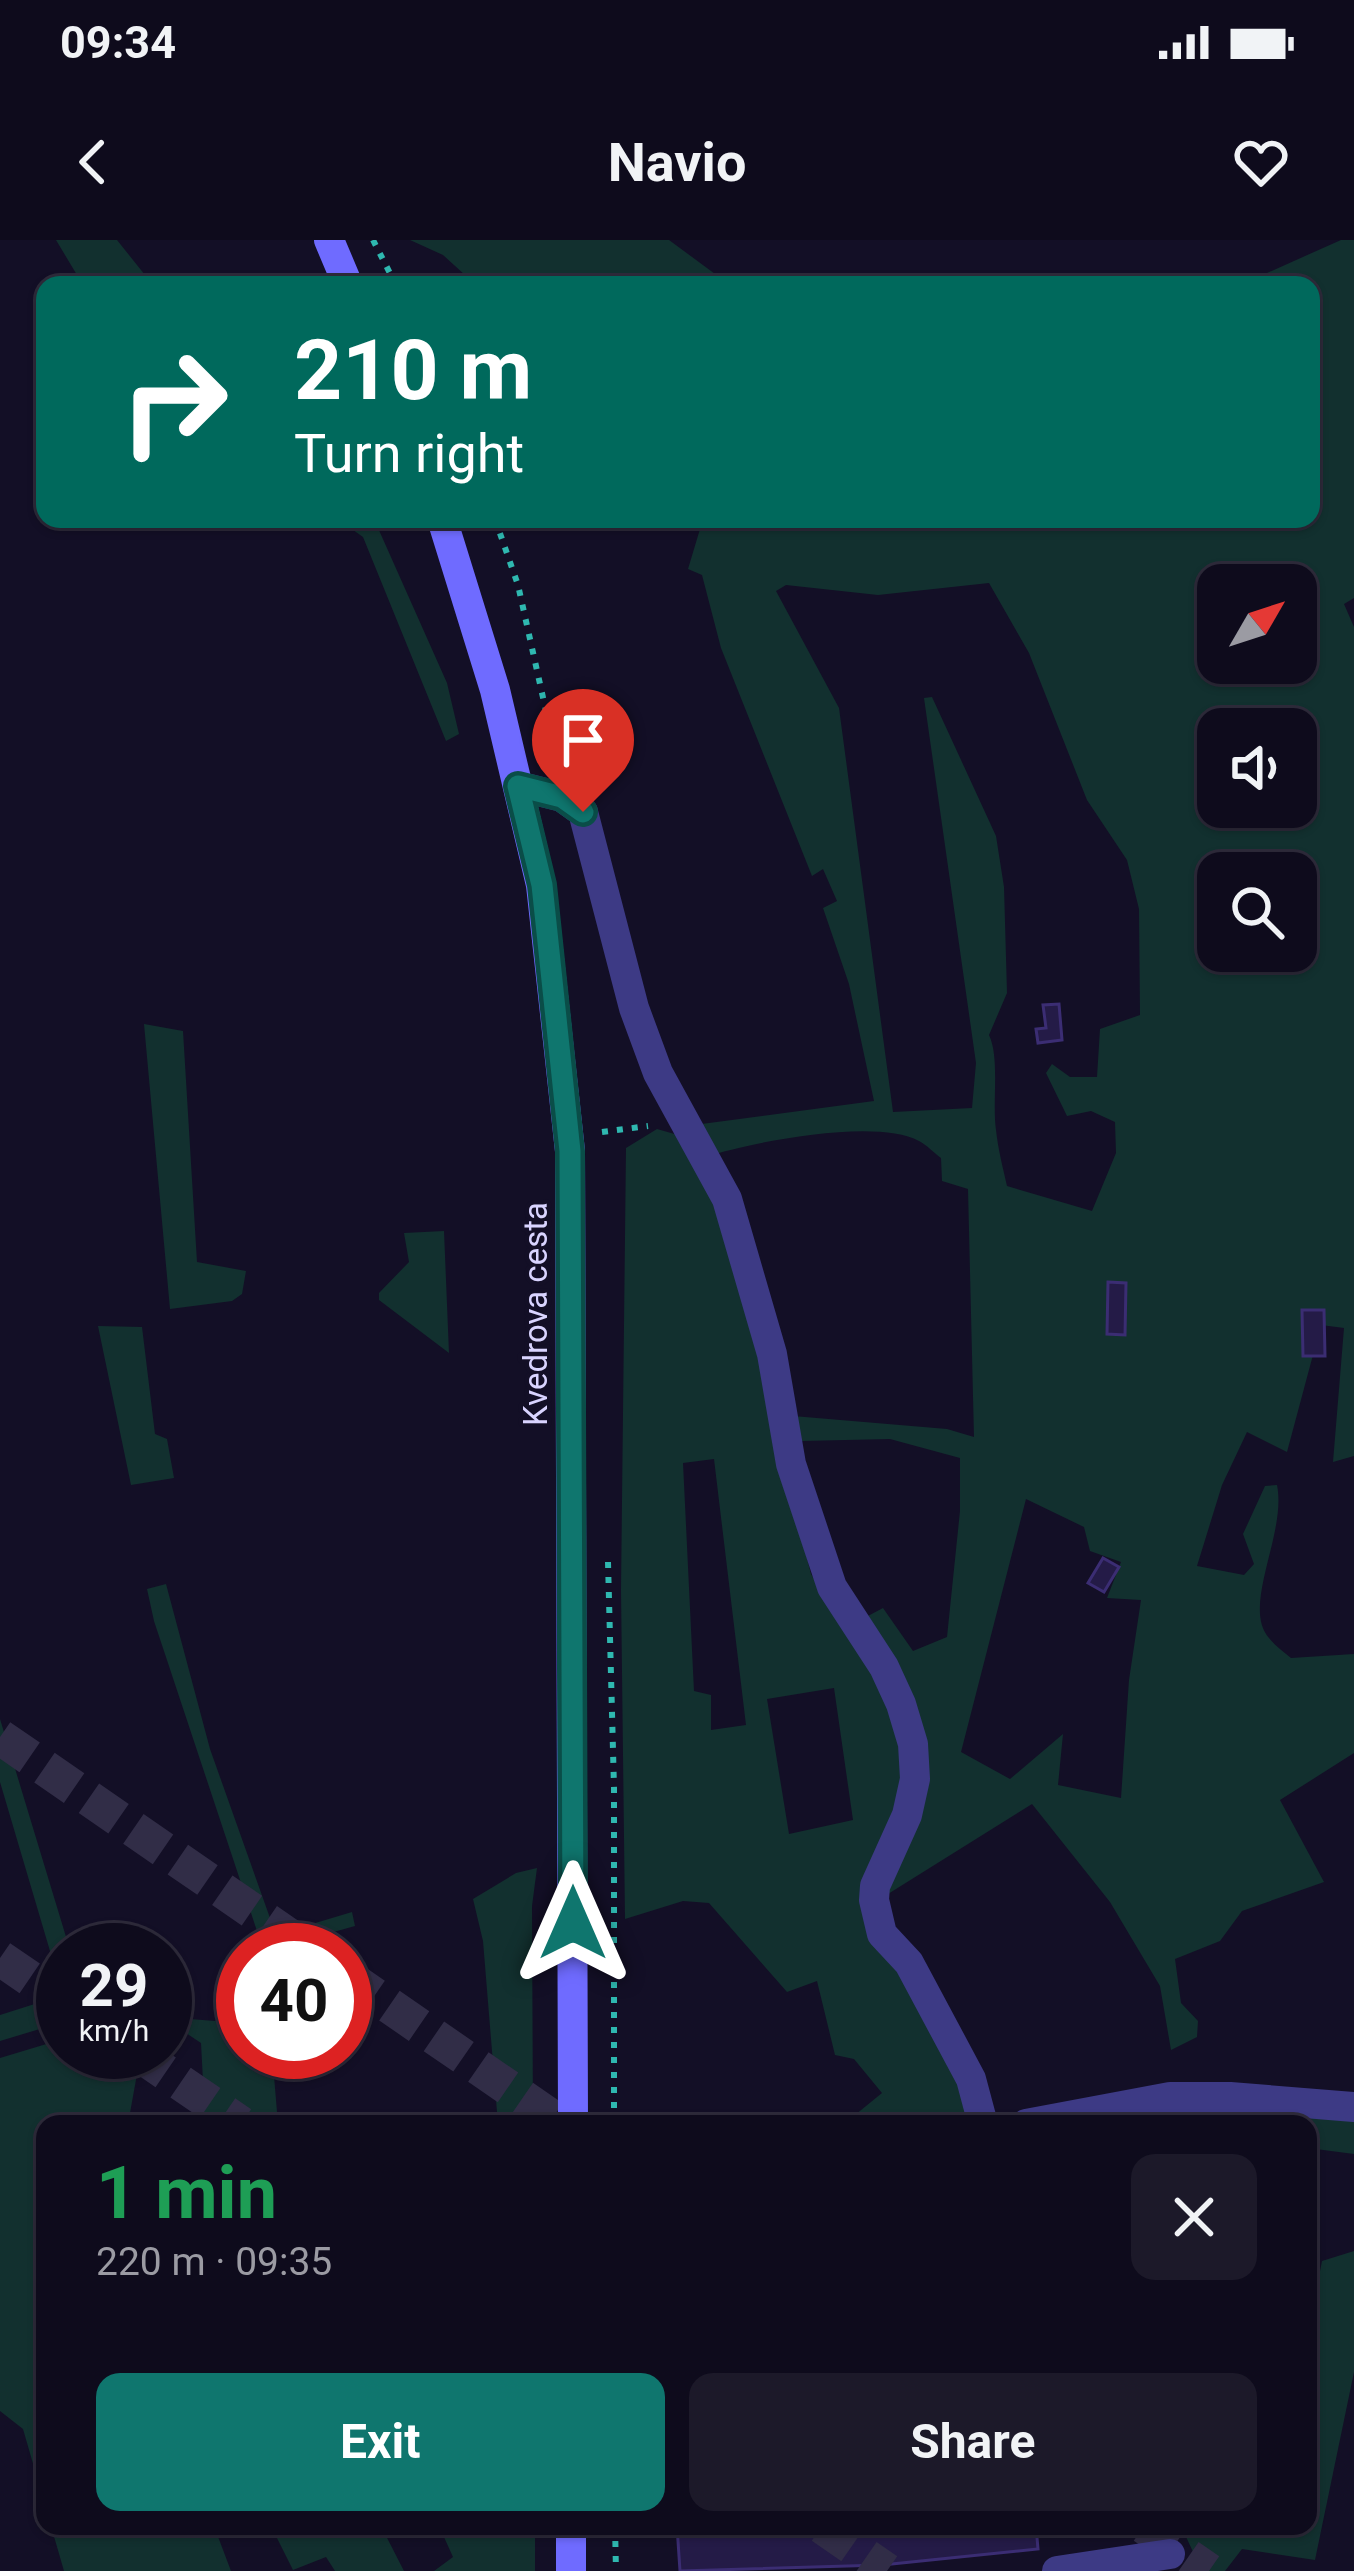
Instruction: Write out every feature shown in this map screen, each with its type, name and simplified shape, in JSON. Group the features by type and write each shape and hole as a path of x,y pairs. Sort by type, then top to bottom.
{"street":[{"path":"329,240 344,276"},
{"name":"Kvedrova cesta","path":"445,528 495,690 542,885 570,1151 573,2115"},
{"path":"518,786 562,797 583,812 634,1008 658,1073 727,1199 772,1354 791,1464 832,1587 884,1667 913,1744 915,1779 908,1815 875,1886 882,1934 909,1964 971,2079 980,2115"},
{"path":"1075,2115 1170,2097 1354,2107"},
{"path":"571,2535 571,2571"},
{"path":"1057,2571 1168,2550"}],"path":[{"path":"373,240 391,276"},
{"path":"598,1133 684,1121"},
{"path":"615,2535 616,2571"}],"green space":[{"path":"56,240 117,240 146,276 78,276"},
{"path":"410,240 669,240 718,276 466,276 443,255"},
{"path":"1341,240 1354,240 1354,598 1344,604 1354,627 1354,1456 1333,1462 1344,1328 1321,1325 1287,1452 1247,1432 1222,1485 1197,1566 1244,1575 1254,1564 1243,1534 1265,1486 1277,1485 1276,1525 1262,1588 1262,1624 1271,1641 1291,1658 1354,1654 1354,1753 1280,1800 1324,1882 1242,1911 1220,1941 1175,1959 1181,2003 1198,2021 1197,2037 1171,2050 1160,1986 1110,1902 1032,1804 880,1899 926,1786 866,1617 883,1608 913,1651 947,1637 960,1511 960,1458 890,1439 801,1441 793,1416 947,1429 974,1437 968,1189 942,1181 941,1158 900,1134 818,1134 715,1154 694,1125 874,1101 849,984 823,908 837,901 823,869 812,876 721,648 702,575 688,569 700,528 1320,528 1320,276 1260,276","holes":["989,583 1029,653 1087,800 1127,860 1139,909 1140,1015 1100,1029 1097,1077 1070,1077 1052,1064 1046,1073 1067,1116 1091,1111 1115,1122 1116,1153 1092,1211 1007,1186 996,1130 989,1035 1007,993 1004,887 996,836 932,697 924,698 976,1063 972,1108 893,1112 839,708 776,591 786,585 878,595","1026,1499 1084,1527 1090,1551 1121,1562 1107,1598 1141,1600 1129,1680 1121,1798 1058,1785 1063,1734 1010,1779 961,1752"]},
{"path":"269,528 320,528 294,531"},
{"path":"350,528 378,528 447,683 459,734 446,741 363,537"},
{"path":"144,1024 183,1031 197,1262 246,1271 242,1294 232,1301 170,1309"},
{"path":"657,1129 678,1135 708,1182 747,1278 778,1445 811,1574 855,1633 906,1734 905,1792 868,1880 946,2042 968,2115 855,2115 882,2093 854,2059 835,2055 817,1981 787,1992 709,1903 683,1901 625,1919 621,1590 626,1148","holes":["714,1459 746,1725 711,1730 711,1695 694,1691 683,1463","834,1688 853,1820 789,1834 767,1699"]},
{"path":"444,1231 449,1353 379,1300 379,1293 409,1262 404,1233"},
{"path":"98,1326 142,1327 155,1434 167,1439 174,1478 131,1485"},
{"path":"166,1584 210,1749 274,1923 254,1923 147,1589"},
{"path":"0,1719 62,1923 42,1923 0,1782"},
{"path":"537,1868 532,1906 533,2115 497,2115 483,1941 473,1899 516,1873"},
{"path":"352,1912 354,1923 315,1923"},
{"path":"36,2004 36,2030 0,2041 0,2015"},
{"path":"192,2019 216,2020 216,2079 274,2079 277,2115 195,2115 203,2081 201,2043 192,2037"},
{"path":"36,2047 36,2079 136,2079 130,2115 36,2115 36,2474 23,2429 0,2411 0,2058"},
{"path":"1253,2111 1354,2115 1354,2154 1317,2149 1317,2115 1253,2115"},
{"path":"1354,2251 1354,2372 1315,2560 1242,2549 1225,2571 1202,2571 1185,2535 1317,2535 1317,2286 1322,2261"},
{"path":"54,2535 217,2535 231,2571 64,2571"},
{"path":"276,2535 386,2535 404,2571 335,2571 326,2557 293,2570"},
{"path":"443,2535 535,2535 535,2571 434,2571 453,2557"}],"building":[{"path":"1059,1004 1062,1040 1038,1043 1036,1029 1046,1028 1043,1005"},
{"path":"1108,1282 1126,1283 1125,1335 1107,1334"},
{"path":"1302,1310 1324,1310 1325,1356 1303,1356"},
{"path":"1103,1558 1119,1567 1104,1592 1088,1583"},
{"path":"678,2535 1037,2535 1038,2549 882,2565 680,2571"}],"tunnel":[{"path":"0,1737 270,1923"},
{"path":"0,1958 36,1983"},
{"path":"372,1994 548,2115"},
{"path":"175,2079 228,2115"},
{"path":"835,2535 887,2571"},
{"path":"1157,2535 1209,2571"}],"route":[{"path":"573,1923 570,1151 542,885 518,786 562,797 583,812"}]}
